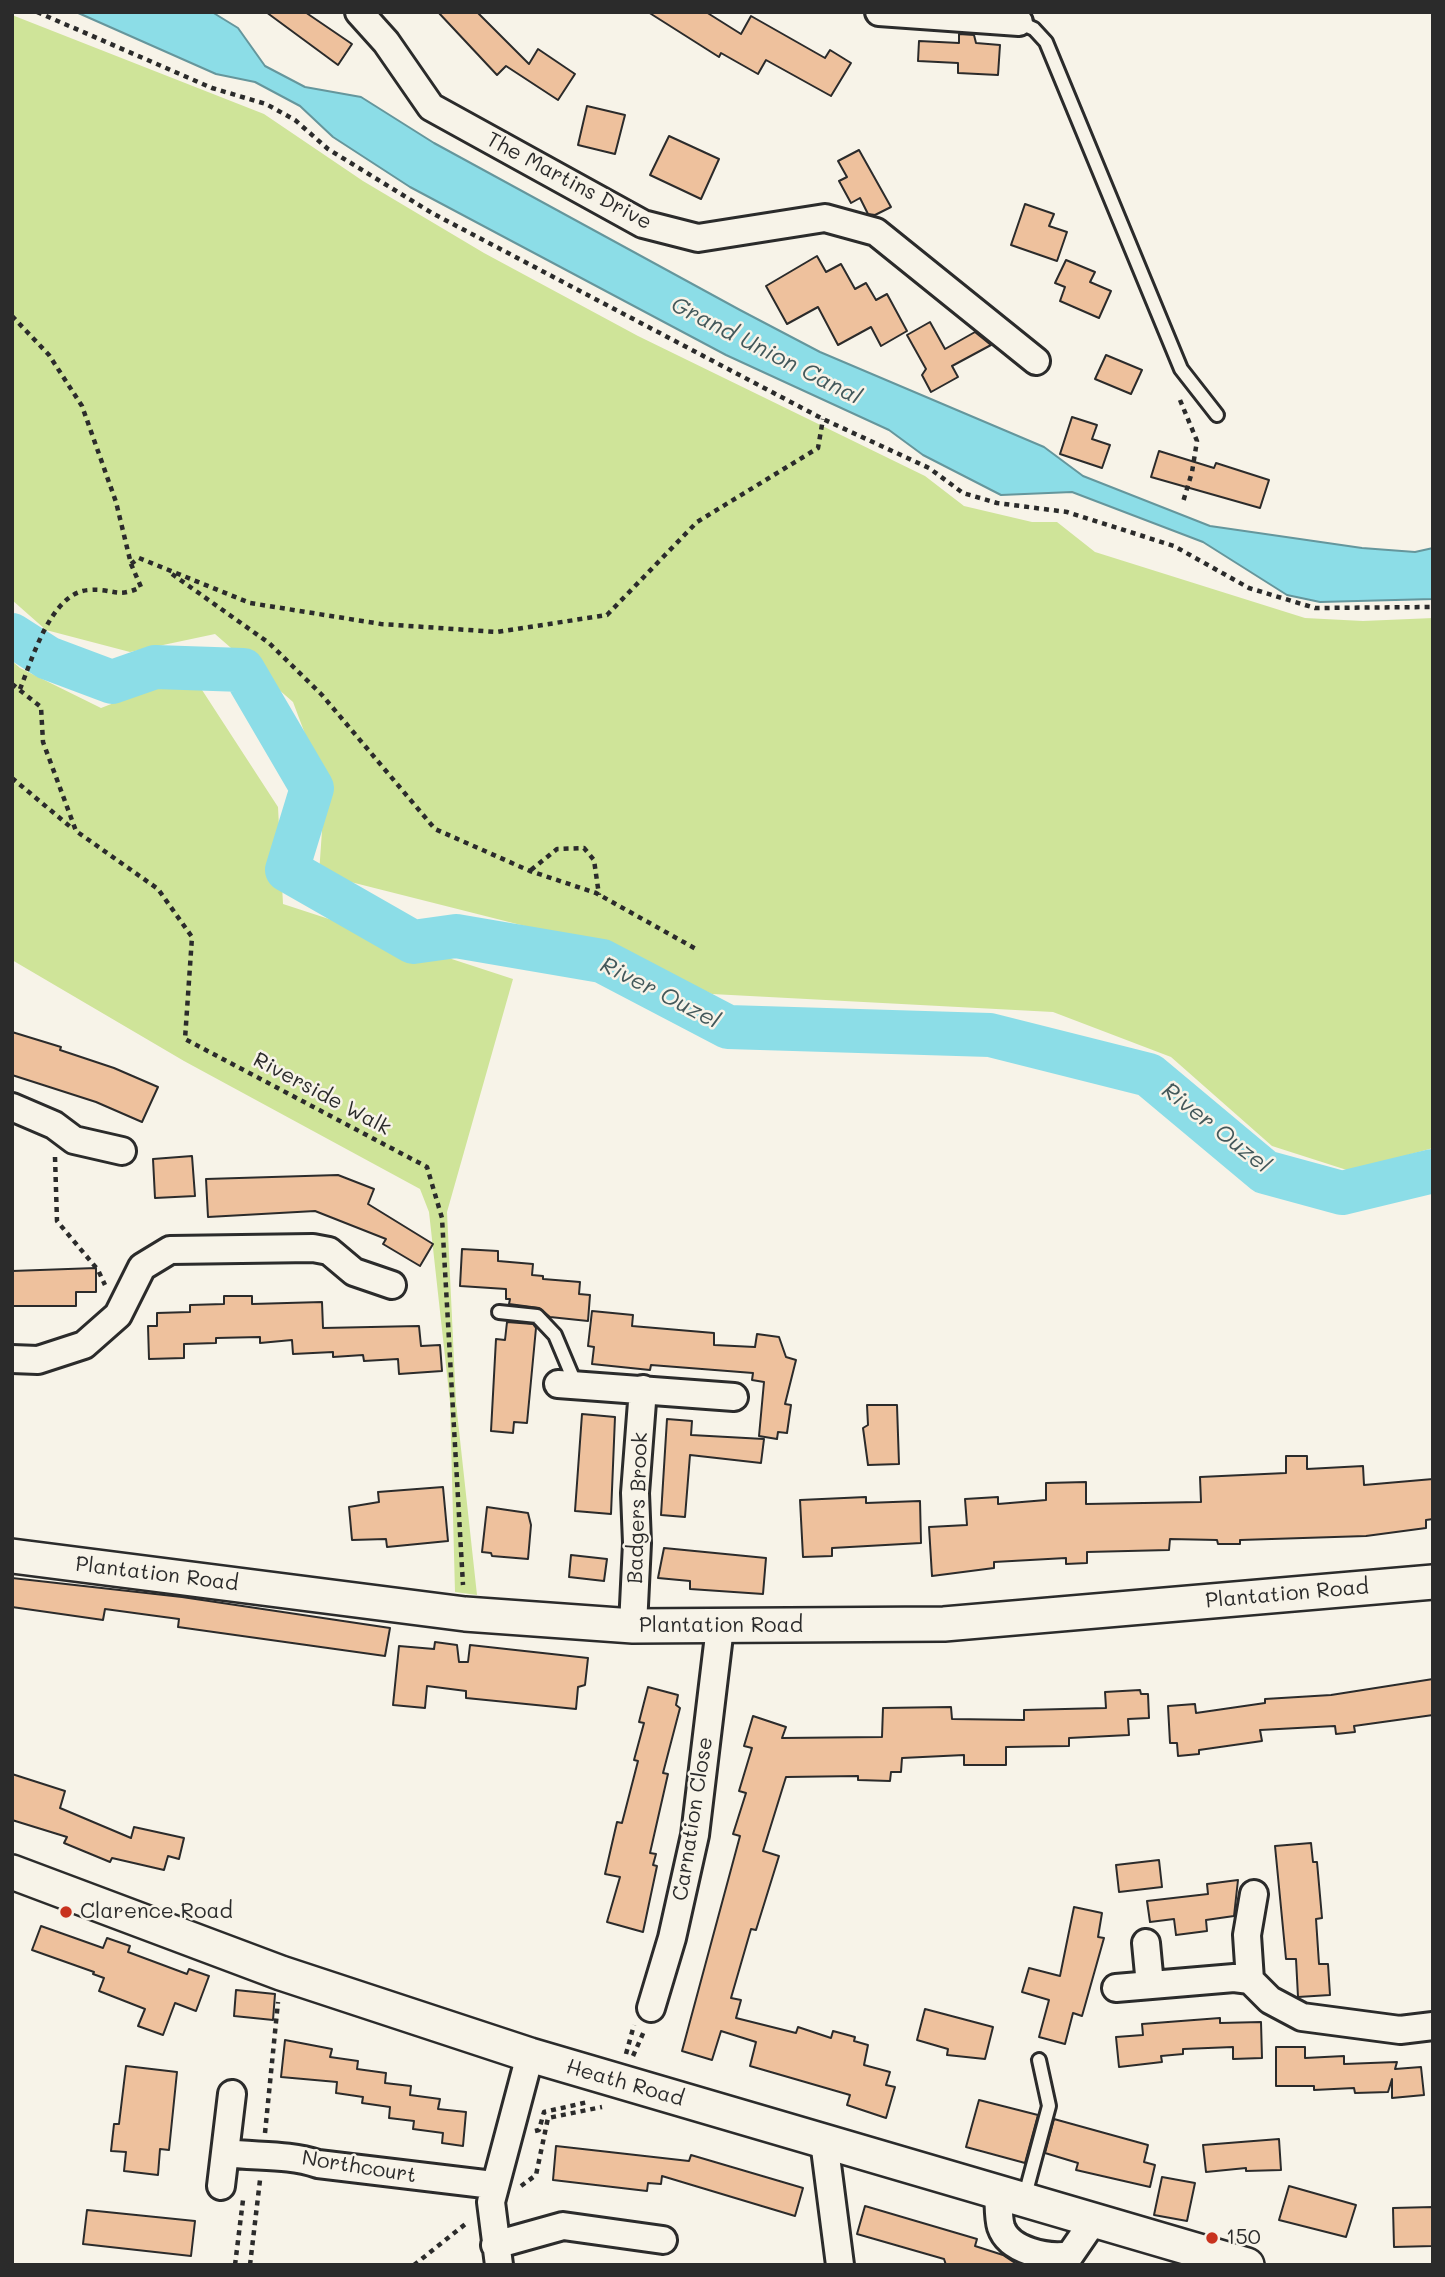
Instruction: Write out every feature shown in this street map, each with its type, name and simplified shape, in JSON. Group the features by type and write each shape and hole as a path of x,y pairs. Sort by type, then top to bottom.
{"street":[{"name":"The Martins Drive","path":"359,12 386,42 431,107 643,224 698,238 825,218 876,232 1036,361"},
{"path":"879,12 1019,22"},
{"path":"12,1107 54,1125 74,1140 122,1151"},
{"path":"12,1359 37,1360 84,1345 118,1315 142,1267 170,1250 313,1248 329,1251 354,1272 392,1285"},
{"path":"567,1384 734,1397"},
{"name":"Badgers Brook","path":"634,1626 637,1543 635,1493 643,1389"},
{"name":"Plantation Road","path":"12,1556 465,1614 634,1626 944,1624 1433,1582"},
{"name":"Carnation Close","path":"651,2008 672,1938 695,1835 720,1627"},
{"name":"Heath Road","path":"12,1872 281,1973 530,2055 1247,2265"},
{"path":"1250,1980 1247,1935 1254,1894"},
{"path":"1146,1943 1150,1985"},
{"path":"1116,1988 1234,1978 1250,1980 1270,2000 1302,2017 1400,2030 1433,2026"},
{"path":"530,2055 492,2194 497,2255 563,2226 663,2240"},
{"path":"221,2186 232,2094"},
{"path":"824,2141 840,2265"},
{"name":"Northcourt","path":"225,2153 262,2158 295,2157 318,2164 492,2194"},
{"path":"1011,2196 1001,2227 1015,2245 1055,2258 1070,2255 1094,2220"}],"lane":[{"path":"1019,22 1034,29 1045,42 1181,369 1217,415"},
{"path":"499,1312 537,1316 555,1335 567,1384"},
{"path":"1011,2196 1049,2106 1039,2060"}],"path":[{"path":"37,12 212,88 266,104 295,120 328,149 432,213 822,419 929,468 962,493 998,503 1067,512 1174,546 1250,588 1315,608 1433,607"},
{"path":"12,316 49,355 82,406 116,502 131,564 142,587 124,596 106,590 85,590 75,595 52,618 41,634 20,689"},
{"path":"131,564 139,558 250,603 381,624 497,632 607,615 697,522 818,448 822,419"},
{"path":"166,569 269,643 321,695 435,829 530,871 599,895 696,948"},
{"path":"12,684 41,707 43,742 76,831"},
{"path":"12,778 76,831"},
{"name":"Riverside Walk","path":"76,831 158,889 192,937 185,1039 427,1167 442,1218 465,1614"},
{"path":"530,871 556,849 584,848 594,860 599,895"},
{"path":"54,1125 57,1221 98,1270 118,1315"},
{"path":"250,2265 281,1973"},
{"path":"623,2063 633,2057 639,2047 651,2008"},
{"path":"506,2138 539,2130 544,2112 601,2099"},
{"path":"414,2265 492,2194 509,2196 536,2175 548,2118 608,2105"},
{"path":"234,2265 246,2174 262,2158"}],"green space":[{"path":"12,15 264,114 363,181 484,253 638,336 925,476 964,506 1032,522 1057,522 1095,552 1305,618 1363,621 1433,618 1433,1148 1350,1171 1272,1146 1171,1057 1053,1012 712,994 608,947 319,874 325,787 293,702 215,634 130,652 46,630 12,600"},
{"path":"12,661 20,668 101,708 191,673 278,807 283,904 513,979 447,1212 456,1403 477,1595 455,1592 450,1402 429,1212 420,1189 184,1061 12,960"}],"water":[{"name":"Grand Union Canal","path":"76,12 212,12 238,28 265,66 305,87 361,97 434,143 820,352 1044,447 1083,476 1210,526 1362,548 1415,552 1433,548 1433,599 1320,602 1287,595 1203,542 1072,492 1001,495 923,455 889,430 726,355 410,187 333,137 300,106 255,82 216,74"}],"building":[{"path":"266,12 305,12 352,44 338,65"},
{"path":"438,12 477,12 529,64 538,49 575,74 558,100 506,66 497,75"},
{"path":"648,12 706,12 741,34 751,16 825,58 830,50 851,63 831,96 766,60 758,74 721,53 719,57"},
{"path":"959,34 974,35 976,43 1000,45 998,75 958,73 958,63 918,61 919,41 959,43"},
{"path":"587,106 625,115 615,154 578,145"},
{"path":"669,136 719,159 701,199 650,175"},
{"path":"859,150 891,207 875,215 868,214 860,198 851,203 839,181 847,177 838,161"},
{"path":"1025,204 1054,214 1049,226 1067,232 1057,261 1011,245"},
{"path":"817,256 826,272 841,264 855,289 866,283 876,300 887,294 907,331 881,346 871,327 838,345 818,307 787,324 766,286"},
{"path":"1066,260 1095,272 1090,282 1111,291 1099,318 1060,301 1065,287 1055,283"},
{"path":"930,322 945,349 975,332 991,345 952,366 958,377 931,392 922,375 926,369 907,335"},
{"path":"1106,355 1142,370 1131,394 1095,379"},
{"path":"1072,417 1097,425 1092,439 1110,445 1102,468 1060,454"},
{"path":"1159,451 1214,468 1216,463 1269,480 1260,508 1151,477"},
{"path":"12,1032 61,1047 60,1050 114,1068 158,1087 142,1122 96,1102 12,1075"},
{"path":"192,1156 195,1196 155,1198 153,1159"},
{"path":"338,1175 374,1189 368,1204 433,1244 420,1266 383,1244 386,1239 315,1211 208,1217 206,1179"},
{"path":"462,1249 498,1251 498,1261 533,1264 532,1275 543,1276 543,1279 580,1282 579,1294 590,1295 588,1321 550,1317 539,1308 509,1304 506,1289 460,1286"},
{"path":"96,1268 96,1292 76,1292 76,1306 12,1306 12,1271"},
{"path":"224,1296 252,1296 252,1304 322,1302 323,1328 419,1326 421,1346 440,1345 442,1371 399,1374 398,1359 364,1361 363,1355 333,1357 333,1352 293,1354 292,1340 260,1343 260,1337 216,1338 216,1343 184,1344 184,1358 149,1359 148,1326 157,1326 157,1313 190,1312 190,1305 224,1304"},
{"path":"592,1311 633,1315 632,1326 714,1333 714,1345 755,1347 757,1334 779,1337 786,1357 796,1360 785,1404 791,1405 787,1433 778,1432 777,1439 759,1436 764,1382 752,1380 753,1373 651,1365 650,1370 592,1364 594,1347 588,1346"},
{"path":"507,1322 533,1324 536,1328 527,1423 514,1422 513,1433 491,1431 496,1339 505,1340"},
{"path":"867,1405 897,1405 899,1464 868,1465 863,1428 868,1425"},
{"path":"582,1414 615,1417 611,1514 575,1511"},
{"path":"667,1419 692,1421 691,1435 764,1439 761,1463 690,1455 685,1517 661,1515"},
{"path":"1286,1456 1307,1456 1307,1469 1363,1466 1364,1485 1433,1479 1433,1519 1426,1520 1426,1528 1366,1536 1240,1540 1240,1544 1218,1544 1217,1540 1170,1539 1169,1550 1087,1552 1087,1563 1066,1564 1066,1558 994,1562 994,1568 932,1576 929,1527 967,1525 965,1499 998,1497 998,1504 1046,1500 1046,1483 1086,1482 1086,1504 1201,1502 1200,1477 1286,1473"},
{"path":"443,1487 448,1541 387,1547 386,1539 352,1540 349,1507 379,1502 378,1492"},
{"path":"866,1497 866,1503 920,1501 921,1543 832,1548 832,1556 803,1557 800,1500"},
{"path":"487,1507 528,1513 531,1525 528,1559 492,1556 491,1553 482,1552"},
{"path":"664,1548 766,1558 763,1594 690,1589 690,1581 658,1578"},
{"path":"571,1555 607,1559 604,1581 569,1577"},
{"path":"12,1578 182,1597 390,1628 385,1656 178,1627 179,1619 105,1609 103,1620 12,1607"},
{"path":"435,1642 457,1645 459,1662 468,1662 470,1645 588,1658 585,1685 578,1687 576,1709 466,1698 466,1691 427,1686 425,1708 393,1705 399,1646 434,1649"},
{"path":"1433,1679 1433,1715 1354,1726 1355,1732 1336,1734 1335,1726 1260,1730 1262,1741 1199,1750 1199,1754 1178,1756 1177,1743 1170,1743 1168,1706 1195,1704 1196,1713 1265,1703 1265,1699 1331,1695"},
{"path":"648,1687 678,1695 676,1705 680,1708 663,1773 668,1774 650,1853 656,1854 653,1865 657,1866 643,1932 607,1922 620,1877 605,1874 617,1822 622,1823 638,1761 634,1760 644,1723 639,1722"},
{"path":"1140,1690 1141,1694 1148,1694 1149,1718 1128,1719 1129,1735 1069,1738 1069,1746 1006,1747 1006,1765 964,1765 964,1755 902,1758 901,1772 891,1772 890,1781 858,1780 858,1776 786,1777 763,1851 779,1856 756,1930 751,1929 731,1998 741,2000 736,2018 796,2033 798,2027 831,2038 833,2031 855,2037 854,2041 868,2045 864,2065 890,2072 886,2085 895,2087 886,2118 847,2105 850,2095 750,2066 756,2042 721,2031 712,2060 682,2051 740,1836 733,1834 746,1793 739,1791 752,1748 744,1746 753,1716 786,1727 782,1738 882,1737 883,1708 951,1707 952,1719 1024,1720 1024,1710 1106,1708 1105,1692"},
{"path":"12,1774 65,1791 60,1808 131,1838 134,1827 184,1838 179,1859 168,1856 164,1870 112,1858 110,1862 64,1843 67,1837 12,1820"},
{"path":"1311,1843 1313,1862 1317,1862 1322,1918 1316,1919 1319,1964 1328,1964 1330,1995 1298,1997 1296,1959 1286,1959 1275,1846"},
{"path":"1159,1860 1162,1887 1119,1892 1116,1865"},
{"path":"1238,1880 1234,1916 1206,1920 1207,1931 1176,1935 1174,1919 1150,1922 1147,1901 1208,1894 1207,1884"},
{"path":"1074,1907 1102,1913 1098,1937 1104,1938 1082,2016 1073,2013 1065,2044 1039,2037 1049,2000 1022,1992 1029,1968 1060,1976"},
{"path":"41,1926 103,1948 107,1938 130,1946 128,1952 187,1974 189,1969 209,1976 196,2011 175,2003 163,2035 138,2026 145,2009 99,1991 104,1978 32,1950"},
{"path":"236,1990 275,1994 273,2020 234,2016"},
{"path":"925,2009 993,2027 985,2059 947,2055 948,2049 917,2040"},
{"path":"1220,2018 1220,2023 1261,2022 1262,2058 1233,2059 1233,2047 1183,2049 1183,2054 1161,2056 1162,2062 1119,2067 1116,2037 1143,2035 1142,2024"},
{"path":"285,2040 332,2049 330,2057 358,2061 357,2069 386,2073 385,2083 411,2086 410,2095 440,2099 438,2109 466,2112 463,2146 442,2143 443,2133 413,2129 414,2121 389,2118 390,2107 362,2103 363,2097 336,2093 337,2082 281,2077"},
{"path":"1276,2047 1305,2047 1305,2058 1344,2056 1344,2064 1397,2062 1395,2069 1421,2067 1424,2095 1392,2098 1392,2079 1388,2092 1355,2093 1354,2088 1314,2090 1314,2086 1276,2086"},
{"path":"126,2066 177,2072 169,2150 160,2149 158,2175 124,2171 126,2152 111,2151 114,2124 119,2124"},
{"path":"979,2100 1038,2115 1025,2163 966,2147"},
{"path":"1054,2119 1148,2145 1144,2162 1155,2165 1150,2187 1076,2170 1078,2163 1045,2153"},
{"path":"1279,2139 1281,2170 1246,2171 1246,2168 1206,2172 1203,2145"},
{"path":"556,2146 689,2161 691,2155 803,2188 795,2216 662,2176 661,2184 648,2183 647,2191 553,2180"},
{"path":"1162,2177 1195,2183 1187,2221 1154,2215"},
{"path":"1289,2186 1356,2205 1346,2237 1279,2220"},
{"path":"865,2206 977,2239 975,2246 1003,2255 1018,2265 946,2265 944,2259 857,2234"},
{"path":"1433,2207 1433,2246 1394,2247 1393,2208"},
{"path":"87,2210 195,2221 191,2256 83,2244"}],"waterway":[{"name":"River Ouzel","path":"12,635 48,658 112,682 155,667 243,670 312,788 287,870 413,942 456,936 602,961 728,1027 990,1035 1149,1075 1265,1172 1342,1193 1433,1171"}],"place":[{"name":"Clarence Road","path":"66,1912"},
{"name":"150","path":"1212,2238"}]}
